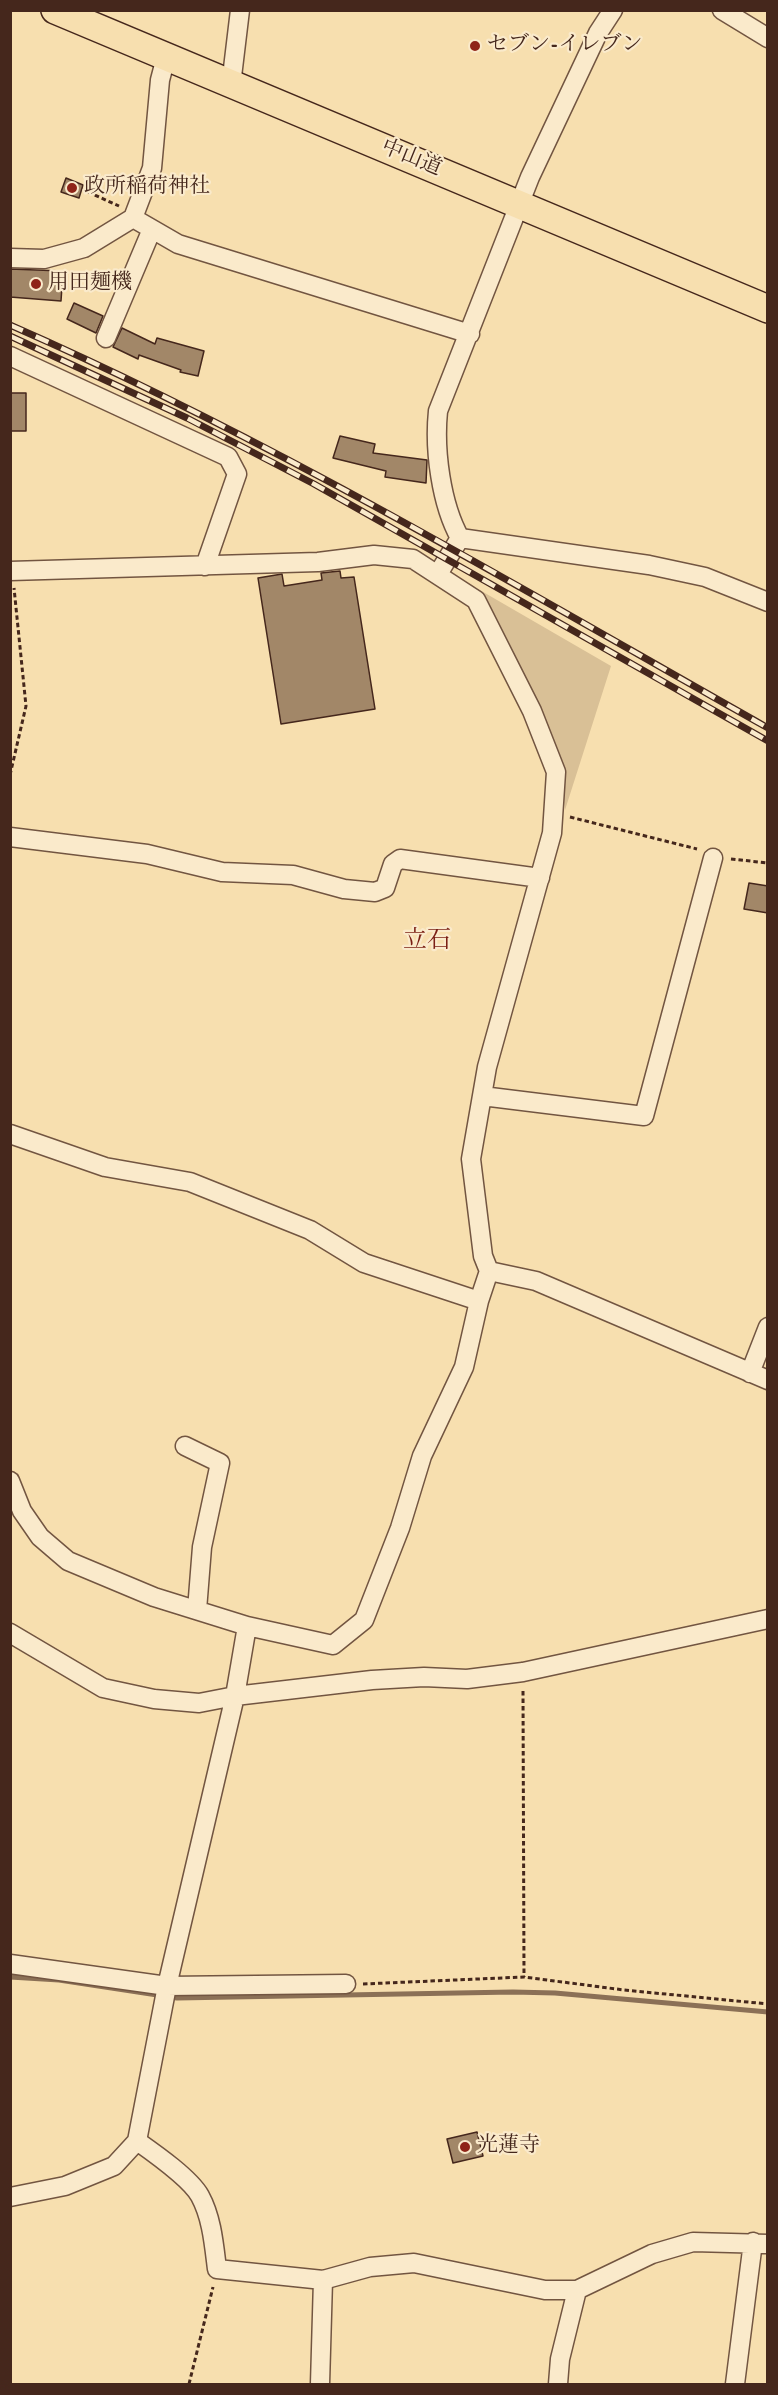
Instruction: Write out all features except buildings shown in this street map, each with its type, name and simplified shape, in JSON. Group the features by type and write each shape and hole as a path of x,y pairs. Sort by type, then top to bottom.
{"highway":[{"name":"中山道","path":"55,10 768,309"}],"street":[{"path":"231,85 240,10"},
{"path":"460,538 450,519 441,479 436,437 438,411 530,177 598,33 613,10"},
{"path":"722,10 768,38"},
{"path":"10,258 44,259 84,248 134,216 152,168 160,80 166,57"},
{"path":"134,216 178,244 470,334"},
{"path":"106,338 152,229"},
{"path":"10,357 228,457 237,474 205,566"},
{"path":"438,574 460,538"},
{"path":"460,538 649,565 705,577 768,602"},
{"path":"10,1481 22,1511 40,1537 68,1561 154,1597 247,1626 333,1645 364,1620 400,1528 422,1456 464,1367 479,1301 489,1271 483,1256 471,1160 487,1067 552,833 556,772 532,711 476,600 413,559 374,555 318,562 11,571"},
{"path":"10,837 147,854 222,872 293,875 344,889 375,892 385,888 393,864 400,859 540,878"},
{"path":"482,1096 644,1116 713,858"},
{"path":"10,1134 105,1167 190,1182 310,1230 364,1263 479,1301"},
{"path":"489,1271 536,1281 680,1345 768,1380"},
{"path":"750,1373 768,1326"},
{"path":"185,1446 220,1463 202,1547 196,1610"},
{"path":"10,1633 103,1688 154,1699 199,1703 235,1696 372,1680 424,1677 467,1678 523,1672 768,1619"},
{"path":"10,2197 65,2186 114,2166 137,2141 167,1986 235,1696 247,1626"},
{"path":"10,1964 167,1986 346,1984"},
{"path":"137,2141 167,2162 200,2195 212,2227 217,2269 323,2280 369,2267 414,2264 545,2290 577,2290 652,2254 693,2242 760,2243 735,2385"},
{"path":"320,2379 323,2280"},
{"path":"558,2385 560,2359 577,2290"}],"path":[{"path":"88,192 134,216"},
{"path":"10,775 26,706 21,638 11,571"},
{"path":"553,813 701,850 713,858 768,863"},
{"path":"523,1672 524,1977"},
{"path":"346,1984 524,1977 624,1990 768,2004"},
{"path":"189,2385 202,2339 217,2269"}],"shaded area":[{"path":"478,589 611,666 565,810 561,766 555,743 476,594"}],"waterway":[{"path":"10,1977 59,1980 177,1998 513,1992 555,1993 768,2012"}],"railway":[{"path":"10,325 108,370 299,466 488,569 768,728"},
{"path":"10,336 187,418 314,484 768,741"}],"place":[{"name":"セブン-イレブン","path":"475,46"},
{"name":"政所稲荷神社","path":"72,188"},
{"name":"用田麺機","path":"36,284"},
{"name":"光蓮寺","path":"465,2147"}],"district":[{"name":"立石","path":"427,942"}]}
